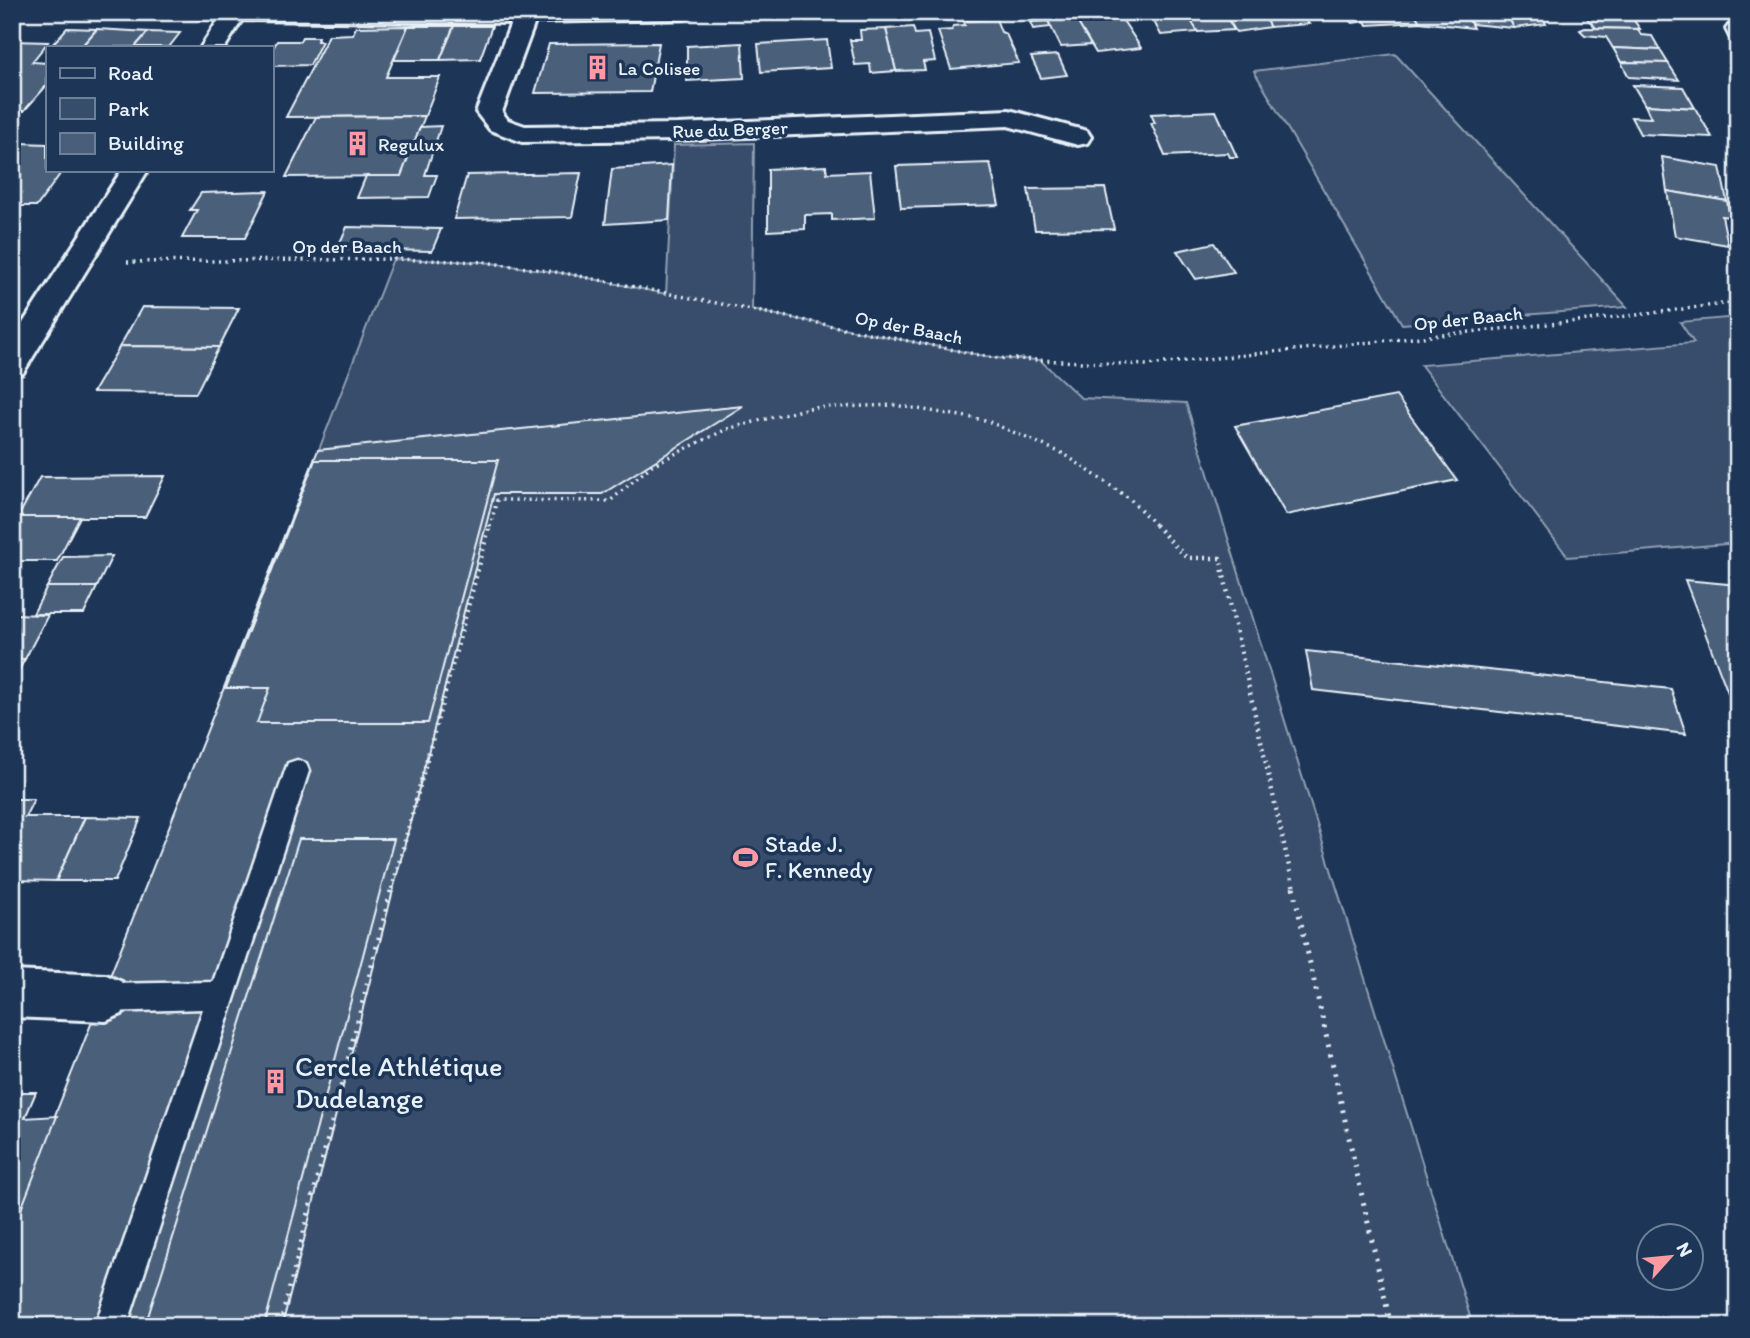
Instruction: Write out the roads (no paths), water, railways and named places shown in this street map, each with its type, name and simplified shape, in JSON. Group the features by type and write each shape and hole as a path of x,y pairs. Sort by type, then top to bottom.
{"street":[{"path":"195,12 526,15 683,12"},
{"path":"214,46 234,14"},
{"name":"Rue du Berger","path":"526,15 489,112 499,125 522,134 678,132 1009,118 1078,137"},
{"path":"12,365 134,172"},
{"path":"12,994 106,998"}],"lane":[{"path":"111,1326 297,771"},
{"path":"106,998 222,995"}],"place":[{"name":"La Colisee","path":"598,68"},
{"name":"Regulux","path":"358,144"},
{"name":"Stade J. F. Kennedy","path":"745,857"},
{"name":"Cercle Athlétique Dudelange","path":"275,1082"}]}
